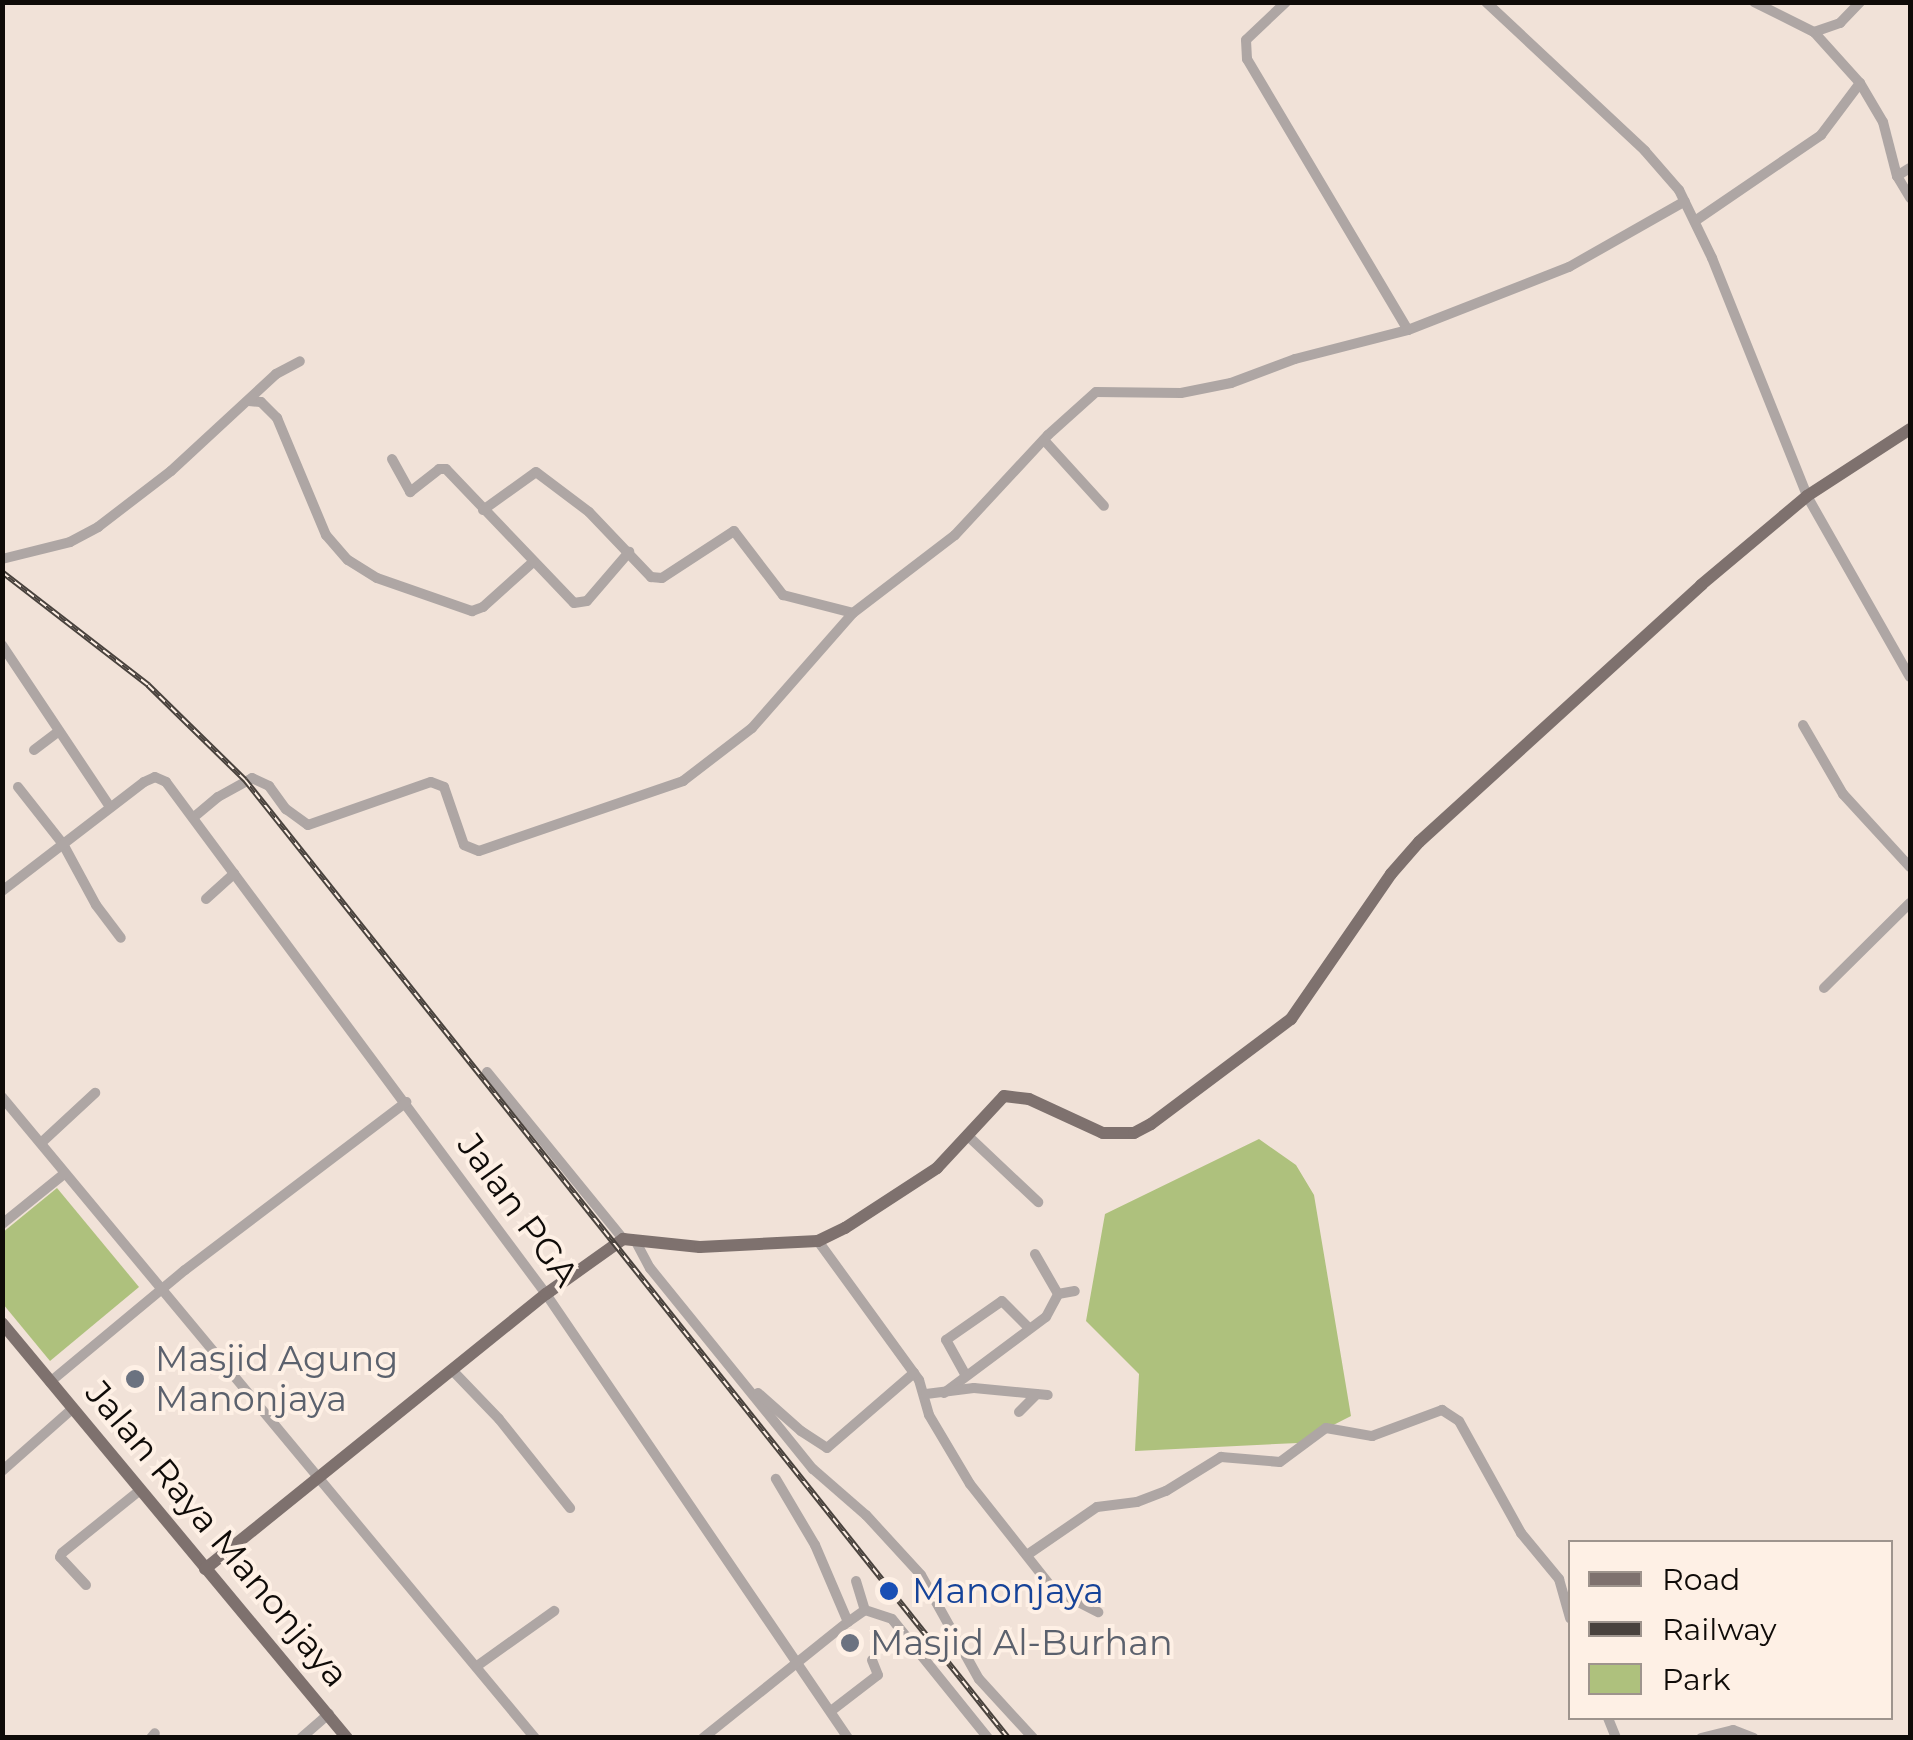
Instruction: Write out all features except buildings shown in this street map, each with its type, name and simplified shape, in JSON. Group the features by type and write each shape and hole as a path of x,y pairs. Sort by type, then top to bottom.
{"main road":[{"path":"205,1569 546,1294 629,1241 700,1247 818,1240 914,1184 943,1162 1004,1096 1028,1099 1103,1133 1134,1133 1266,1039 1312,994 1391,874 1420,842 1702,585 1807,496 1910,429"},
{"name":"Jalan Raya Manonjaya","path":"2,1323 347,1738"}],"street":[{"path":"1286,2 1246,40 1247,59 1408,330"},
{"path":"1486,2 1670,175 1694,221 1807,496 1910,677"},
{"path":"1754,2 1814,32 1860,84 1883,122 1897,176 1910,198"},
{"path":"1814,32 1840,23 1860,2"},
{"path":"1694,221 1821,135 1860,84"},
{"path":"1897,176 1910,168"},
{"path":"194,818 218,797 252,778 269,786 286,809 308,825 431,782 444,786 464,844 479,851 683,781 752,728 853,613 943,545 1096,392 1198,390 1408,330 1569,267 1685,201"},
{"path":"2,558 70,542 98,528 276,374 300,361"},
{"path":"249,401 262,402 277,418 326,535 348,560 377,578 472,611 483,607 533,562"},
{"path":"1044,440 1074,478 1104,506"},
{"path":"392,459 410,492 443,468 570,600 580,604 629,552"},
{"path":"482,510 536,472 589,512 648,574 658,578 734,531 783,595 853,613"},
{"path":"2,645 110,807 2,891"},
{"path":"1803,726 1843,794 1910,867"},
{"path":"34,750 59,731"},
{"name":"Jalan PGA","path":"110,807 154,776 166,782 546,1294 848,1738"},
{"path":"18,787 63,844 96,905 121,938"},
{"path":"206,899 234,874"},
{"path":"1824,988 1910,903"},
{"path":"487,1072 814,1469 866,1515 921,1576 979,1679 1033,1738"},
{"path":"42,1143 95,1093"},
{"path":"2,1097 535,1738"},
{"path":"50,1382 162,1290 406,1102"},
{"path":"967,1135 1038,1202"},
{"path":"2,1224 64,1174"},
{"path":"818,1240 914,1373 926,1394 929,1415 954,1460 1052,1589 1098,1612"},
{"path":"1035,1254 1058,1294"},
{"path":"1058,1294 1075,1291"},
{"path":"944,1393 1046,1316 1058,1294"},
{"path":"965,1374 945,1346 946,1340 1002,1300 1028,1327"},
{"path":"452,1370 499,1419 570,1508"},
{"path":"749,1387 827,1448 914,1373"},
{"path":"926,1394 974,1388 1042,1395 1019,1412"},
{"path":"2,1471 72,1409"},
{"path":"1027,1556 1097,1507 1137,1502 1166,1491 1221,1456 1280,1462 1326,1428 1372,1436 1442,1410 1458,1421 1520,1532 1558,1579 1568,1612"},
{"path":"776,1480 822,1559 848,1622"},
{"path":"86,1584 60,1557 62,1553 139,1491"},
{"path":"856,1580 865,1610"},
{"path":"703,1738 865,1610"},
{"path":"865,1610 892,1619 988,1738"},
{"path":"477,1666 554,1611"},
{"path":"830,1711 878,1675 872,1660"},
{"path":"301,1738 329,1714"},
{"path":"1701,1738 1733,1730 1754,1738"}],"green space":[{"path":"1259,1139 1296,1165 1314,1195 1351,1416 1298,1443 1135,1451 1139,1374 1086,1321 1105,1214"},
{"path":"57,1188 139,1287 50,1361 3,1304 2,1233"}],"railway":[{"path":"2,572 148,685 245,780 1008,1738"}],"place":[{"name":"Masjid Agung Manonjaya","path":"135,1379"},
{"name":"Manonjaya","path":"889,1591"},
{"name":"Masjid Al-Burhan","path":"850,1643"}]}
